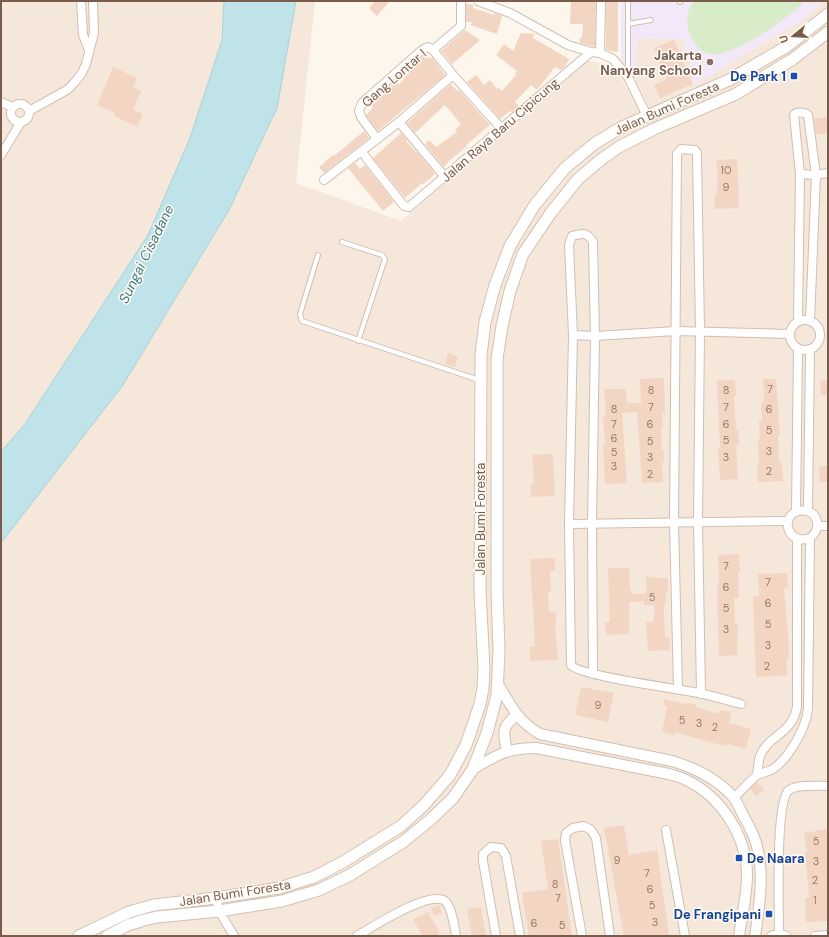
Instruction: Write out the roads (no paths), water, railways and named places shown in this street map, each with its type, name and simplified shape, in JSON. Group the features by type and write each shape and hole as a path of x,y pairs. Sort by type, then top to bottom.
{"main road":[{"name":"Jalan Bumi Foresta","path":"79,936 129,912 154,905 216,898 279,888 314,878 344,862 401,826 424,805 450,775 466,746 480,704 483,688 484,668 480,591 481,355 485,322 495,284 510,246 534,206 565,168 594,144 620,128 729,80 786,47 828,14"},
{"name":"Jalan Bumi Foresta","path":"107,936 128,925 157,917 219,911 282,901 319,890 350,875 403,842 430,820 452,798 473,769 488,733 497,696 499,650 497,591 497,359 502,326 510,291 523,254 550,214 578,179 603,158 619,147 654,129 736,94 793,59 828,32"},
{"path":"480,591 497,591"},
{"path":"344,862 350,875"}],"street":[{"path":"81,1 83,35 89,50"},
{"path":"29,111 60,95 75,82 86,64 94,33 93,1"},
{"path":"433,50 460,26 462,1"},
{"path":"480,1 510,13 568,45 591,52 600,53 613,59 628,77 647,116"},
{"path":"600,53 601,1"},
{"name":"Gang Lontar I","path":"378,139 361,117 359,111 362,102 422,50 428,48 433,50 453,75 501,128"},
{"name":"Jalan Raya Baru Cipicung","path":"361,151 404,206 409,207 591,52"},
{"path":"324,180 378,139 453,75"},
{"path":"1,102 12,107"},
{"path":"1,155 21,122 26,120 28,117 29,111 26,106 23,104 17,104 12,107 10,113 12,119 21,122"},
{"path":"798,322 800,174 794,116 796,113 801,112 808,115 816,175 810,321"},
{"path":"398,122 445,177"},
{"path":"678,689 674,522 677,152 681,149 686,149 695,150 697,153 700,331 698,522 701,694"},
{"path":"800,174 828,174"},
{"path":"593,674 592,524 595,336 593,242 589,236 584,234 572,236 569,245 573,335 569,524 570,663 573,668 593,674 634,683 678,689 741,704"},
{"path":"804,320 810,321 824,332 816,345 810,349 798,349 790,340 791,329 798,322 804,320"},
{"path":"573,335 595,336 676,331 790,334"},
{"path":"796,512 798,349"},
{"path":"808,511 810,349"},
{"path":"802,510 808,511 814,515 818,526 814,536 801,540 791,535 788,529 788,521 796,512 802,510"},
{"path":"569,524 788,521"},
{"path":"818,526 828,526"},
{"path":"734,798 757,775 767,772 780,764 797,740 805,724 808,709 810,538"},
{"path":"757,775 760,756 764,749 770,742 786,730 793,721 797,707 797,539"},
{"path":"497,682 516,715 529,728 540,734 672,761 692,767 713,779 734,798 750,827 758,850 760,875 759,905 755,936"},
{"path":"507,751 504,728 507,722 516,715"},
{"path":"786,730 797,740"},
{"path":"590,758 592,745"},
{"path":"473,769 496,755 507,751 521,748 536,748 669,774 686,780 703,790 720,806 735,828 744,853 747,875 739,936"},
{"path":"779,935 780,836 784,798 790,789 798,786 828,786"},
{"path":"582,936 565,840 566,833 573,828 584,826 591,830 596,838 610,936"},
{"path":"666,830 684,936"},
{"path":"496,936 483,861 483,854 491,847 501,848 506,856 520,936"},
{"path":"216,898 219,911 234,936"},
{"path":"357,936 393,914 413,905 440,899 444,900 448,904 456,936"},
{"path":"815,936 828,935"}],"lane":[{"path":"628,1 628,77"},
{"path":"628,24 651,20"},
{"path":"342,242 382,255 385,259 358,341"},
{"path":"318,255 300,314 301,320 358,341 480,380"}],"water":[{"name":"Sungai Cisadane","path":"224,1 296,1 277,108 229,210 123,385 1,543 1,452 25,424 148,235 190,138 222,40"}],"place":[{"name":"Jakarta Nanyang School","path":"710,62"},
{"name":"De Park 1","path":"794,76"},
{"name":"De Naara","path":"739,858"},
{"name":"De Frangipani","path":"769,914"}]}
